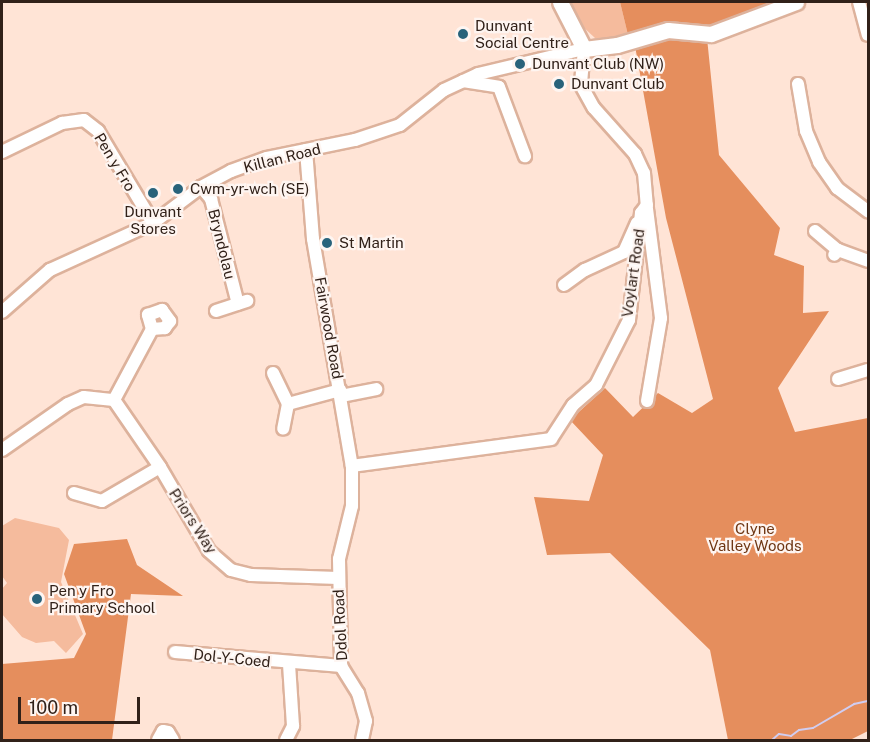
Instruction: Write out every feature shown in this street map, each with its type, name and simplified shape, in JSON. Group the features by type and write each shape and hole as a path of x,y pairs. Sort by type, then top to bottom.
{"main road":[{"path":"560,2 584,49 617,45 668,30 711,34 796,2"}],"street":[{"path":"859,2 868,35"},
{"name":"Killan Road","path":"2,312 50,270 153,223 201,187 267,158 355,140 400,125 444,90 463,81 584,49"},
{"name":"Voylart Road","path":"352,466 551,439 573,405 596,385 629,320 644,209 644,172 635,154 594,108 581,86 584,49"},
{"path":"463,81 499,87 525,156"},
{"path":"798,84 805,100 806,131 819,162 837,188 868,212"},
{"name":"Pen y Fro","path":"2,152 62,123 84,120 98,131 153,223"},
{"name":"Fairwood Road","path":"306,150 313,239 352,466 352,506"},
{"name":"Bryndolau","path":"201,187 211,199 242,303 216,311"},
{"path":"564,285 585,270 624,252 644,209"},
{"path":"644,209 660,318 647,401"},
{"path":"815,231 836,253 868,261"},
{"path":"2,450 84,397 114,400 152,329"},
{"path":"837,380 868,370"},
{"path":"273,373 288,404 283,429"},
{"path":"288,404 340,393 376,389"},
{"name":"Priors Way","path":"114,400 160,468 209,551 231,570 251,575 338,578"},
{"path":"74,493 102,501 160,468"},
{"name":"Ddol Road","path":"352,506 338,578 341,666 358,693 366,721 362,741"},
{"name":"Dol-Y-Coed","path":"175,652 290,664 341,666"},
{"name":"Dol-Y-Coed","path":"286,741 293,726 290,664"},
{"path":"158,741 163,731 168,732 173,740 178,741"}],"shaded area":[{"path":"568,2 620,2 628,35 613,40 595,38 581,25"},
{"name":"Pen y Fro Primary School","path":"15,518 59,528 69,540 61,582 83,634 66,653 54,641 36,643 22,637 2,614 2,589 7,583 2,576 2,526"}],"green space":[{"name":"Clyne Valley Woods","path":"620,2 779,2 707,38 719,155 780,228 774,255 804,266 803,313 829,311 778,388 795,432 868,418 868,731 850,740 728,740 710,650 610,553 547,555 534,497 589,501 603,455 570,420 605,388 633,417 658,393 692,413 713,399 666,218 635,46 628,35"},
{"path":"127,539 137,565 183,596 131,594 112,740 2,740 2,664 74,658 86,634 64,574 74,544"}],"waterway":[{"path":"772,740 779,734 791,736 799,730 813,728 854,704 868,701"}],"place":[{"name":"Dunvant Social Centre","path":"463,34"},
{"name":"Dunvant Club (NW)","path":"520,64"},
{"name":"Dunvant Club","path":"559,84"},
{"name":"Cwm-yr-wch (SE)","path":"178,189"},
{"name":"Dunvant Stores","path":"153,193"},
{"name":"St Martin","path":"327,243"},
{"name":"Pen y Fro Primary School","path":"37,599"}]}
